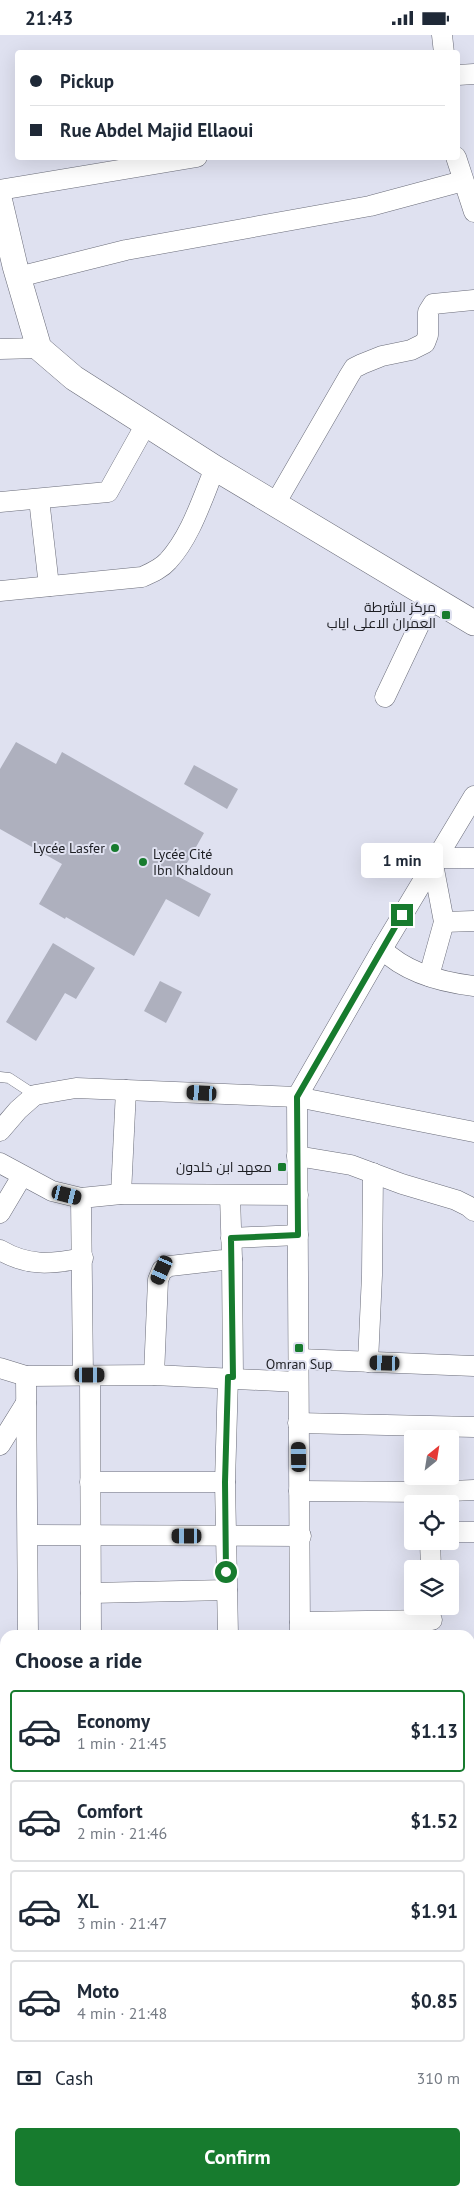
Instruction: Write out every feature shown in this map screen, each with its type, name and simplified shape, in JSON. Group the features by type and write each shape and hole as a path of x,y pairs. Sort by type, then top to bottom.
{"street":[{"path":"442,35 444,50"},
{"path":"460,75 474,74"},
{"path":"0,190 179,160"},
{"path":"462,160 463,181 474,212"},
{"path":"11,270 370,206 463,181"},
{"path":"0,202 11,270 39,348 74,378 215,468 474,623"},
{"path":"276,504 354,368 382,356 411,350 425,343 428,335 428,312 433,304 474,300"},
{"path":"0,349 39,348"},
{"path":"0,502 108,492 146,424"},
{"path":"0,591 142,577 153,573 168,562 187,533 215,468"},
{"path":"39,499 49,586"},
{"path":"385,697 432,598"},
{"path":"433,1621 300,1628 297,1097 382,949 473,799"},
{"path":"435,861 474,859"},
{"path":"429,976 444,922 435,861"},
{"path":"444,922 474,921"},
{"path":"382,949 394,961 412,971 474,986"},
{"path":"0,1131 18,1110 35,1095 76,1088 297,1097 474,1133"},
{"path":"122,1194 126,1090"},
{"path":"297,1156 351,1165 456,1200 474,1211"},
{"path":"0,1163 52,1191 82,1198 122,1194 298,1195"},
{"path":"368,1362 374,1173"},
{"path":"0,1213 22,1176"},
{"path":"228,1630 225,1482 230,1377 232,1259 230,1195"},
{"path":"82,1198 90,1481 91,1630"},
{"path":"231,1238 298,1235"},
{"path":"0,1250 25,1261 52,1264 83,1258"},
{"path":"154,1375 158,1280 162,1270 170,1265 232,1259"},
{"path":"299,1359 474,1367"},
{"path":"0,1368 26,1376 154,1375 298,1381"},
{"path":"26,1376 28,1630"},
{"path":"0,1445 26,1403"},
{"path":"298,1423 474,1427"},
{"path":"90,1481 225,1482"},
{"path":"445,1495 474,1490"},
{"path":"299,1491 404,1497"},
{"path":"459,1532 474,1532"},
{"path":"28,1535 300,1536"},
{"path":"91,1593 227,1590"}],"lane":[{"path":"0,1077 9,1078 35,1095"}],"building":[{"name":"Lycée Lasfer","path":"16,742 56,764 62,752 204,833 179,877 211,894 199,917 166,899 134,956 66,917 65,919 39,904 62,864 0,829 0,769"},
{"path":"194,765 238,789 227,809 184,784"},
{"path":"53,943 95,968 76,999 65,993 36,1041 6,1022"},
{"path":"160,981 182,992 166,1023 144,1011"}],"place":[{"name":"مركز الشرطة العمران الاعلى اياب","path":"446,615"},
{"name":"Lycée Lasfer","path":"115,848"},
{"name":"Lycée Cité Ibn Khaldoun","path":"143,862"},
{"name":"معهد ابن خلدون","path":"282,1167"},
{"name":"Omran Sup","path":"299,1348"}],"route":[{"path":"226,1572 225,1482 228,1377 233,1377 231,1238 298,1235 297,1097 402,915"}]}
